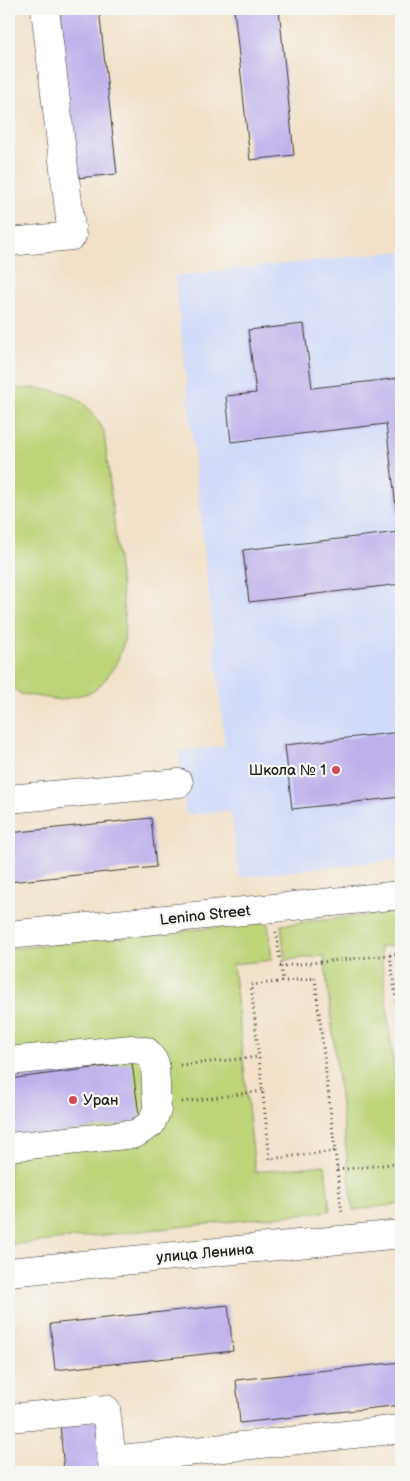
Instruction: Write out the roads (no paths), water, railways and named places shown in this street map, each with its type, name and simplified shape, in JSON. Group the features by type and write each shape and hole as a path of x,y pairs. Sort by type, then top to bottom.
{"street":[{"path":"9,242 72,236 45,9"},
{"path":"9,799 179,783"},
{"name":"Lenina Street","path":"9,935 399,904"},
{"path":"9,1061 132,1049 146,1051 155,1062 157,1110 151,1124 135,1134 9,1147"},
{"name":"улица Ленина","path":"9,1272 401,1234"},
{"path":"9,1418 106,1409 112,1466 401,1430"}],"place":[{"name":"Школа № 1","path":"336,770"},
{"name":"Уран","path":"73,1100"}]}
